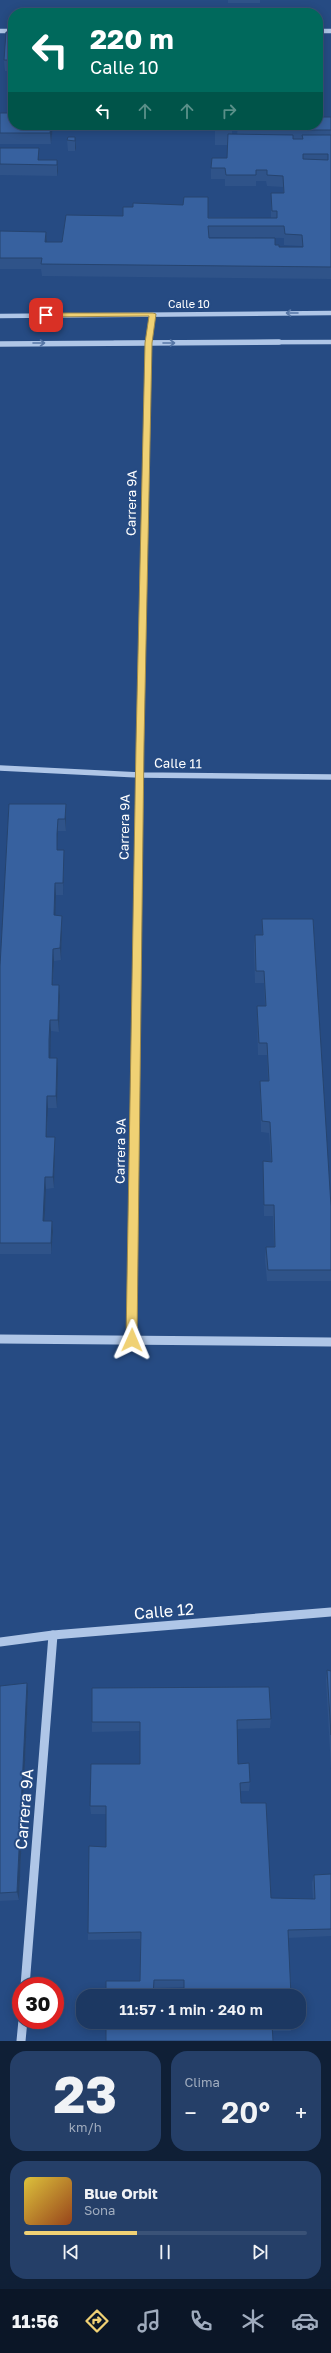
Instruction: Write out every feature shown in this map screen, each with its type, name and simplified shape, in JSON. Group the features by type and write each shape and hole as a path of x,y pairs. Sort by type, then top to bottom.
{"street":[{"name":"Calle 10","path":"0,316 331,313"},
{"name":"Carrera 9A","path":"132,1340 139,775 148,343 153,314"},
{"path":"0,344 331,342"},
{"name":"Calle 11","path":"0,768 139,775 331,777"},
{"path":"0,1339 331,1342"},
{"name":"Calle 12","path":"0,1642 53,1635 331,1612"},
{"name":"Carrera 9A","path":"26,1977 53,1635"},
{"path":"21,2041 22,2029"}],"building":[{"path":"6,32 8,32 8,60 4,60"},
{"path":"0,113 8,113 8,130 50,130 50,133 0,133"},
{"path":"323,117 331,117 331,130 323,130"},
{"path":"228,134 293,135 293,139 303,139 302,135 331,135 331,267 41,264 42,258 0,258 0,231 46,232 45,242 62,242 66,215 123,216 123,207 133,207 133,203 183,205 184,197 208,197 208,218 277,218 277,211 272,211 271,193 284,193 283,176 267,175 267,170 256,170 256,175 226,175 225,168 211,168 212,158 227,158","holes":["303,154 328,154 328,160 303,159","208,226 284,226 285,234 302,235 303,247 279,247 279,245 275,245 275,238 209,238"]},
{"path":"68,137 75,137 75,141 67,140"},
{"path":"0,148 39,148 38,160 57,160 57,165 0,164"},
{"path":"9,804 66,804 65,819 58,819 57,834 57,850 64,850 63,883 55,883 54,915 62,916 60,948 53,949 52,985 59,985 58,1020 50,1020 49,1040 49,1058 57,1058 56,1096 47,1096 46,1137 55,1137 53,1177 45,1177 43,1221 52,1221 51,1243 0,1243 0,966"},
{"path":"262,919 313,919 331,1206 331,1270 268,1270 266,1247 275,1247 274,1205 264,1205 263,1161 272,1162 270,1122 262,1121 260,1081 269,1081 267,1043 259,1043 257,1006 266,1006 264,971 256,971 255,935 263,935"},
{"path":"327,1670 331,1671 331,1735"},
{"path":"27,1683 17,1892 0,1893 0,1686"},
{"path":"269,1687 271,1719 237,1720 238,1764 249,1763 250,1782 240,1783 241,1803 266,1803 271,1898 315,1899 314,1875 331,1874 331,1929 288,1930 291,1989 184,1989 184,1980 154,1980 153,1989 106,1989 106,1981 140,1981 141,1932 88,1933 89,1846 106,1847 106,1806 90,1806 91,1764 140,1764 140,1722 92,1722 92,1688"},
{"path":"106,2029 272,2029 273,2041 106,2041"}],"route":[{"path":"46,315 153,314 148,343 140,744 132,1340"}]}
